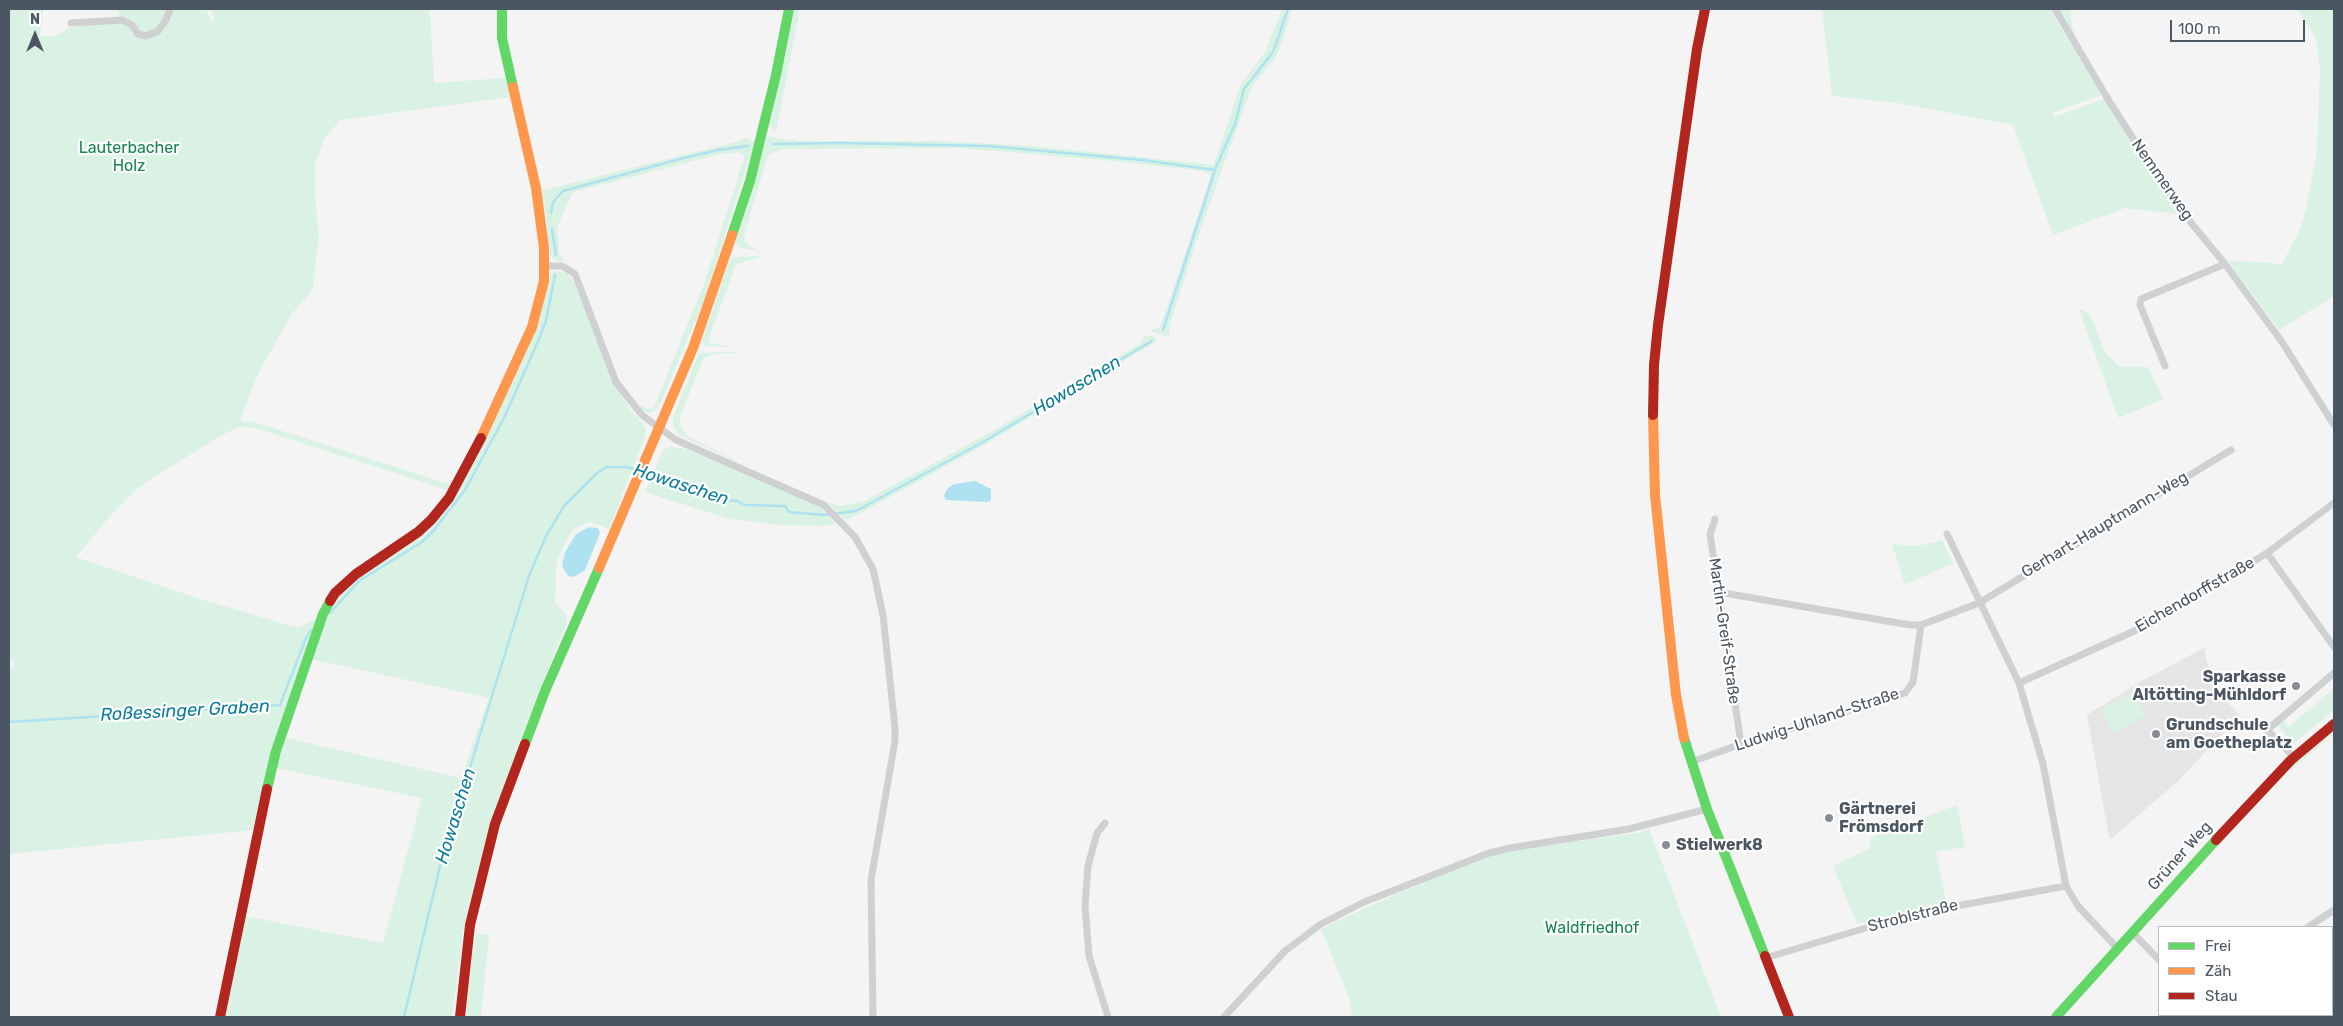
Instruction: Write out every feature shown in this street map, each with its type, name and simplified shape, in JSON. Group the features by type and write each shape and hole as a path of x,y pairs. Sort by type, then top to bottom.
{"street":[{"path":"71,23 122,20 132,25 138,34 146,36 158,31 166,20 170,9"},
{"path":"220,1017 248,875 276,751 323,614 335,593 356,574 418,532 431,520 454,490 471,460 532,327 543,288 545,266 536,188 502,38 502,9"},
{"path":"460,1017 470,925 496,824 546,691 693,348 735,230 763,129 789,9"},
{"path":"1704,9 1658,325 1654,365 1653,418 1655,496 1678,711 1691,762 1764,958 1789,1017"},
{"name":"Nemmerweg","path":"2055,9 2106,96 2153,170 2282,342 2334,425"},
{"path":"2165,366 2140,305 2141,299 2225,264"},
{"path":"545,266 562,266 575,274 616,382 633,406 659,429 676,440 805,496 828,509 838,518 865,553 878,586 895,728 895,741 871,880 872,1017"},
{"name":"Gerhart-Hauptmann-Weg","path":"1921,624 1980,603 2231,450"},
{"name":"Eichendorffstraße","path":"2019,684 2154,622 2266,553 2334,503"},
{"name":"Martin-Greif-Straße","path":"1715,519 1710,534 1741,744"},
{"path":"1947,534 2019,684 2043,764 2066,886 2078,906 2117,948"},
{"path":"2266,553 2334,647"},
{"path":"1718,592 1910,625 1921,624"},
{"name":"Ludwig-Uhland-Straße","path":"1691,762 1741,744 1905,693 1913,682 1921,624"},
{"path":"2294,757 2266,730 2334,674"},
{"name":"Grüner Weg","path":"2056,1017 2223,830 2294,757 2334,724"},
{"path":"1224,1017 1285,952 1320,924 1348,909 1489,853 1536,843 1628,829 1707,809"},
{"path":"1105,823 1097,832 1088,866 1085,906 1089,956 1108,1017"},
{"name":"Stroblstraße","path":"1764,958 1913,914 2066,886"},
{"path":"2310,926 2334,910"},
{"path":"2132,932 2158,959"}],"shaded area":[{"name":"Grundschule am Goetheplatz","path":"2204,648 2209,670 2227,702 2240,715 2178,781 2111,839 2087,715 2140,682"}],"green space":[{"name":"Lauterbacher Holz","path":"9,9 43,9 40,36 55,36 71,27 120,22 151,36 172,9 206,9 211,22 214,20 211,9 430,9 434,83 505,78 510,97 340,120 325,138 315,164 315,199 319,235 313,289 291,315 257,376 241,417 241,421 251,421 452,485 448,490 255,428 239,427 218,437 139,487 110,516 76,557 200,599 298,628 317,618 254,830 9,854 9,669 16,664 9,658"},
{"path":"118,9 168,9 166,15 153,32 140,33 127,18 119,16"},
{"path":"795,9 800,9 776,131 770,126"},
{"path":"1282,9 1292,9 1281,46 1275,58 1254,84 1248,97 1193,251 1170,325 1169,338 1150,330 1160,327 1192,234 1211,175 1203,171 960,148 785,149 768,155 745,232 744,240 746,244 761,252 739,247 735,242 749,201 767,136 788,140 793,139 795,141 936,141 1033,146 1214,165 1241,84 1265,52"},
{"path":"1822,9 2050,9 2100,93 2098,96 2052,113 2054,117 2104,99 2149,171 2180,214 2125,208 2053,235 2013,125 1898,103 1832,96"},
{"path":"2058,9 2070,9 2072,27 2078,43"},
{"path":"2297,9 2334,9 2334,296 2279,330 2227,260 2282,264 2299,231 2306,209 2317,150 2320,71 2316,38"},
{"path":"743,138 748,138 754,143 704,301 661,402 655,411 649,413 637,405 648,409 654,407 704,284 744,158 743,154 738,152 721,154 573,192 557,227 559,253 563,258 561,262 553,259 549,253 546,215 540,191 740,141"},
{"path":"760,256 736,264 709,338 710,343 732,347 705,346 702,340 730,260 734,257"},
{"path":"558,271 567,273 582,294 616,386 630,409 646,428 645,437 609,529 590,522 573,529 557,559 555,602 567,616 566,625 526,724 486,838 463,931 452,1017 222,1017 244,916 383,943 422,798 276,768 286,738 461,778 489,698 311,659 321,627 340,595 349,585 457,494 547,278 552,273"},
{"path":"2079,309 2090,314 2105,352 2120,367 2148,367 2163,399 2118,418"},
{"path":"1144,336 1152,336 1158,340 986,444 848,520 844,519 828,503 842,506 864,501 982,437 1141,343"},
{"path":"760,351 716,354 703,359 681,414 680,423 686,435 753,469 679,435 673,425 673,417 699,353"},
{"path":"671,447 681,448 712,459 795,495 820,507 836,523 824,526 779,525 729,519 645,492 663,450"},
{"path":"1942,540 1953,563 1905,585 1892,544 1918,546"},
{"path":"2334,689 2334,710 2294,743 2277,725 2283,720 2288,727"},
{"path":"2134,692 2146,715 2113,733 2101,709"},
{"path":"2331,733 2333,734 2293,769 2291,766"},
{"path":"1957,805 1965,847 1936,852 1946,903 1857,924 1833,866 1869,849 1871,837"},
{"name":"Waldfriedhof","path":"1649,829 1721,1017 1352,1017 1349,998 1321,929 1478,859 1506,851 1637,833"},
{"path":"476,933 489,935 481,1017 466,1017 472,958"},
{"path":"2333,974 2334,1017 2292,1017 2333,1016"}],"water":[{"path":"975,481 991,489 991,500 989,502 946,500 944,496 947,489 954,484"},
{"path":"589,527 598,528 600,533 585,570 574,577 568,576 562,566 565,552 576,534"}],"waterway":[{"name":"Howaschen","path":"1163,330 1215,170 1235,124 1244,89 1273,52 1288,9"},
{"path":"773,144 840,143 988,146 1142,160 1215,170"},
{"path":"551,213 553,202 563,191 680,159 718,150 748,146"},
{"path":"552,229 556,255"},
{"name":"Roßessinger Graben","path":"330,613 359,581 422,542 434,530 465,490 505,416 539,339 546,321 555,275"},
{"name":"Howaschen","path":"645,471 682,483 689,488 709,493 721,500 737,501 745,505 785,506 789,512 825,515 856,511 983,442 1152,341"},
{"name":"Howaschen","path":"404,1017 442,858 529,576 546,536 564,506 596,474 606,467 626,467 639,470"},
{"name":"Roßessinger Graben","path":"9,722 280,705 306,638 311,630"}],"traffic: fast":[{"path":"502,9 502,38 513,87"},
{"path":"732,235 750,181 776,75 789,9"},
{"path":"525,744 545,691 599,568"},
{"path":"267,789 276,751 323,614 330,601"},
{"path":"1684,738 1707,809 1765,956"},
{"path":"2056,1017 2216,840"}],"traffic: slow":[{"path":"481,438 532,327 544,281 544,248 536,188 513,87"},
{"path":"599,568 693,348 732,235"},
{"path":"1653,415 1655,495 1676,695 1684,738"}],"traffic: jam":[{"path":"1653,415 1654,365 1658,325 1697,49 1705,9"},
{"path":"330,601 335,593 356,574 418,532 431,520 449,498 481,438"},
{"path":"2216,840 2291,760 2334,724"},
{"path":"460,1017 470,925 495,824 525,744"},
{"path":"220,1017 267,789"},
{"path":"1765,956 1789,1017"}],"place":[{"name":"Sparkasse Altötting-Mühldorf","path":"2296,686"},
{"name":"Grundschule am Goetheplatz","path":"2156,734"},
{"name":"Gärtnerei Frömsdorf","path":"1829,818"},
{"name":"Stielwerk8","path":"1666,845"}]}
